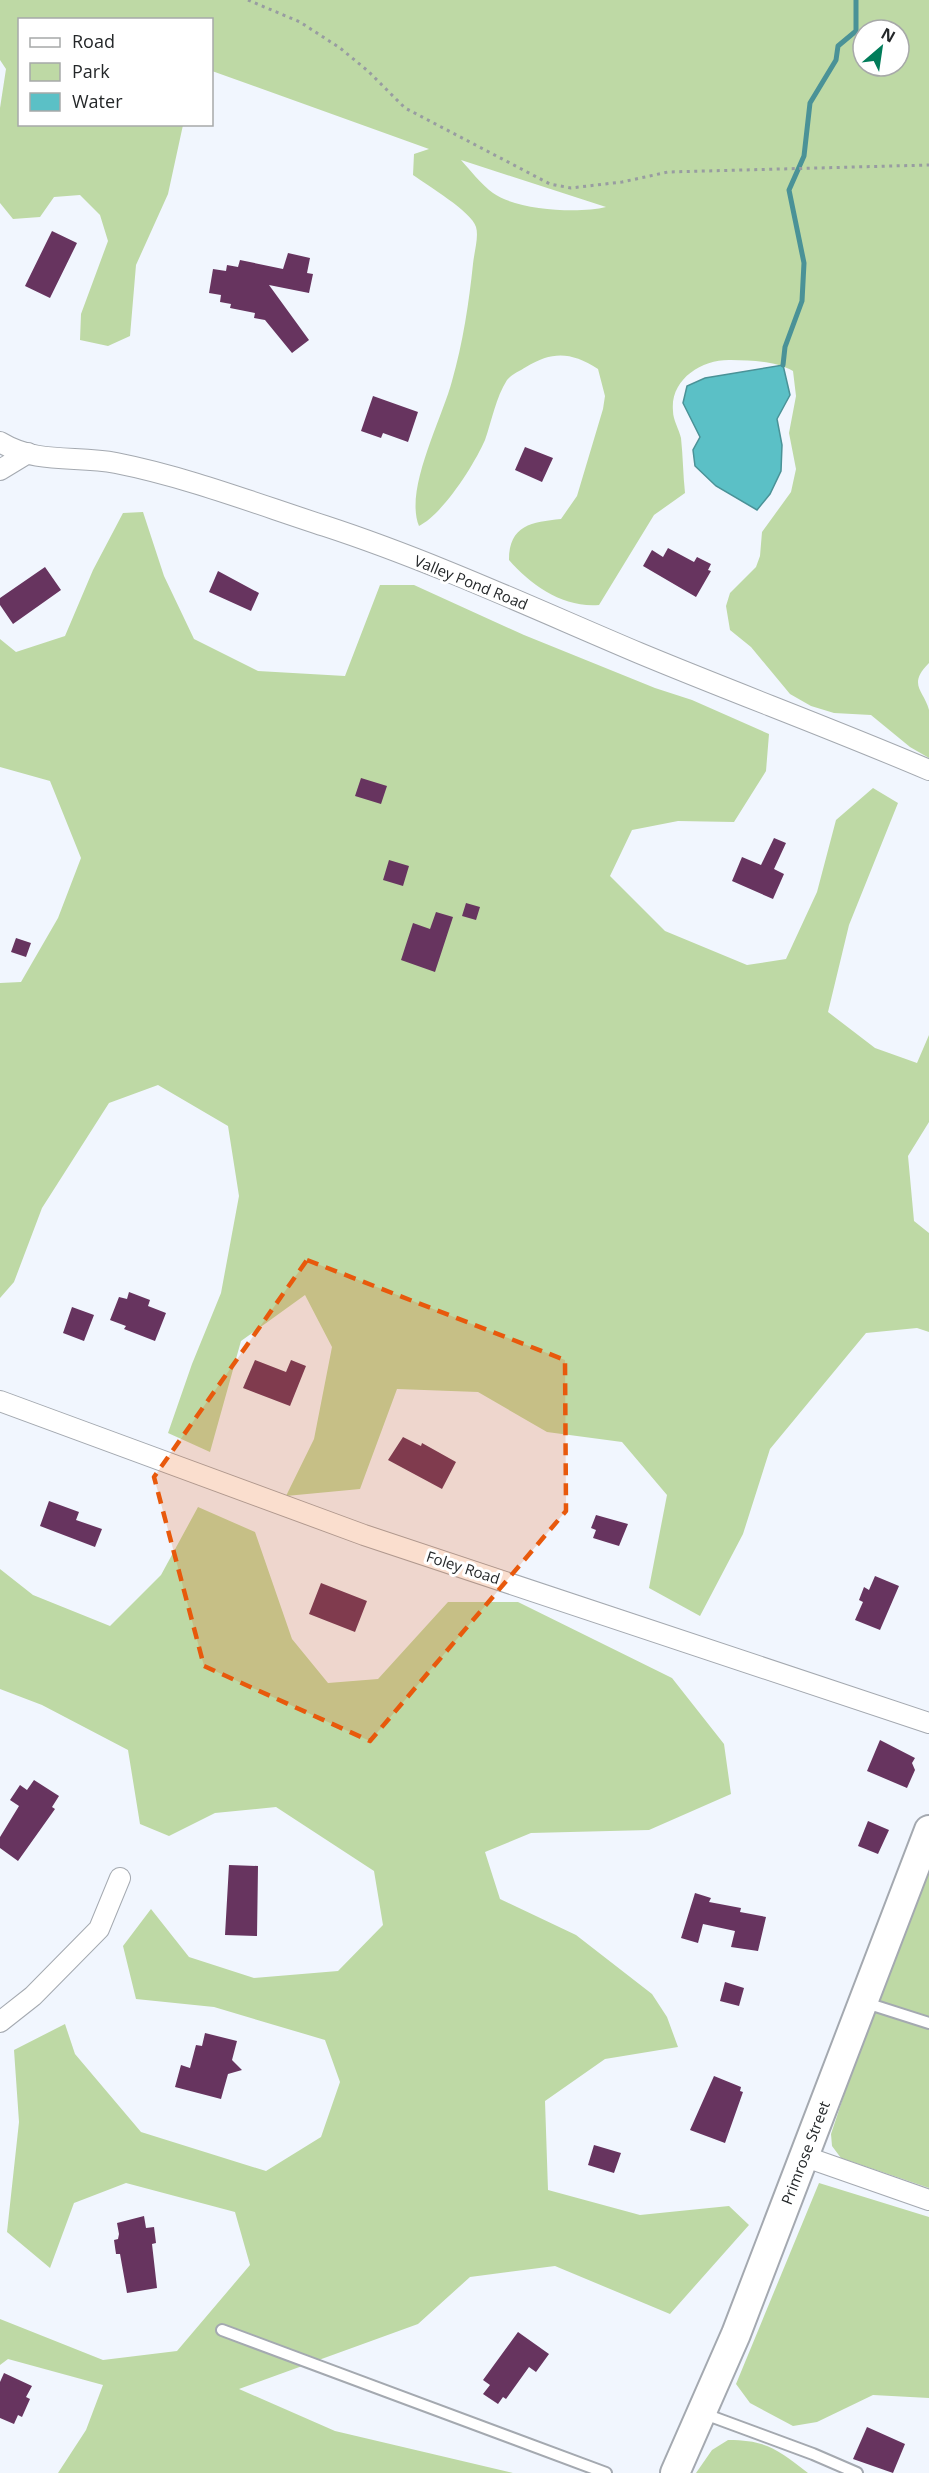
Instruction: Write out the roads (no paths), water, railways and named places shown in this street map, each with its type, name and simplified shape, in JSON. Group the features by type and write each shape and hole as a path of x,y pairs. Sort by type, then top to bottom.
{"main road":[{"name":"Primrose Street","path":"675,2473 736,2334 806,2157 929,1830"}],"street":[{"name":"Valley Pond Road","path":"0,442 13,450 63,461 114,463 203,487 332,528 426,563 710,683 929,770"},
{"path":"0,470 28,453"},
{"name":"Foley Road","path":"0,1401 364,1535 929,1723"},
{"path":"0,2022 33,1996 99,1929 120,1878"},
{"path":"806,2157 929,2200"}],"lane":[{"path":"863,2002 929,2023"},
{"path":"222,2330 606,2473"},
{"path":"702,2413 813,2454 857,2473"}],"water":[{"path":"783,365 790,395 777,419 782,445 781,471 770,494 757,510 716,486 695,466 693,450 700,437 683,403 687,386 705,378"}],"waterway":[{"path":"783,365 785,347 802,301 804,263 789,190 804,156 810,103 836,60 838,46 856,31 856,0"}]}
